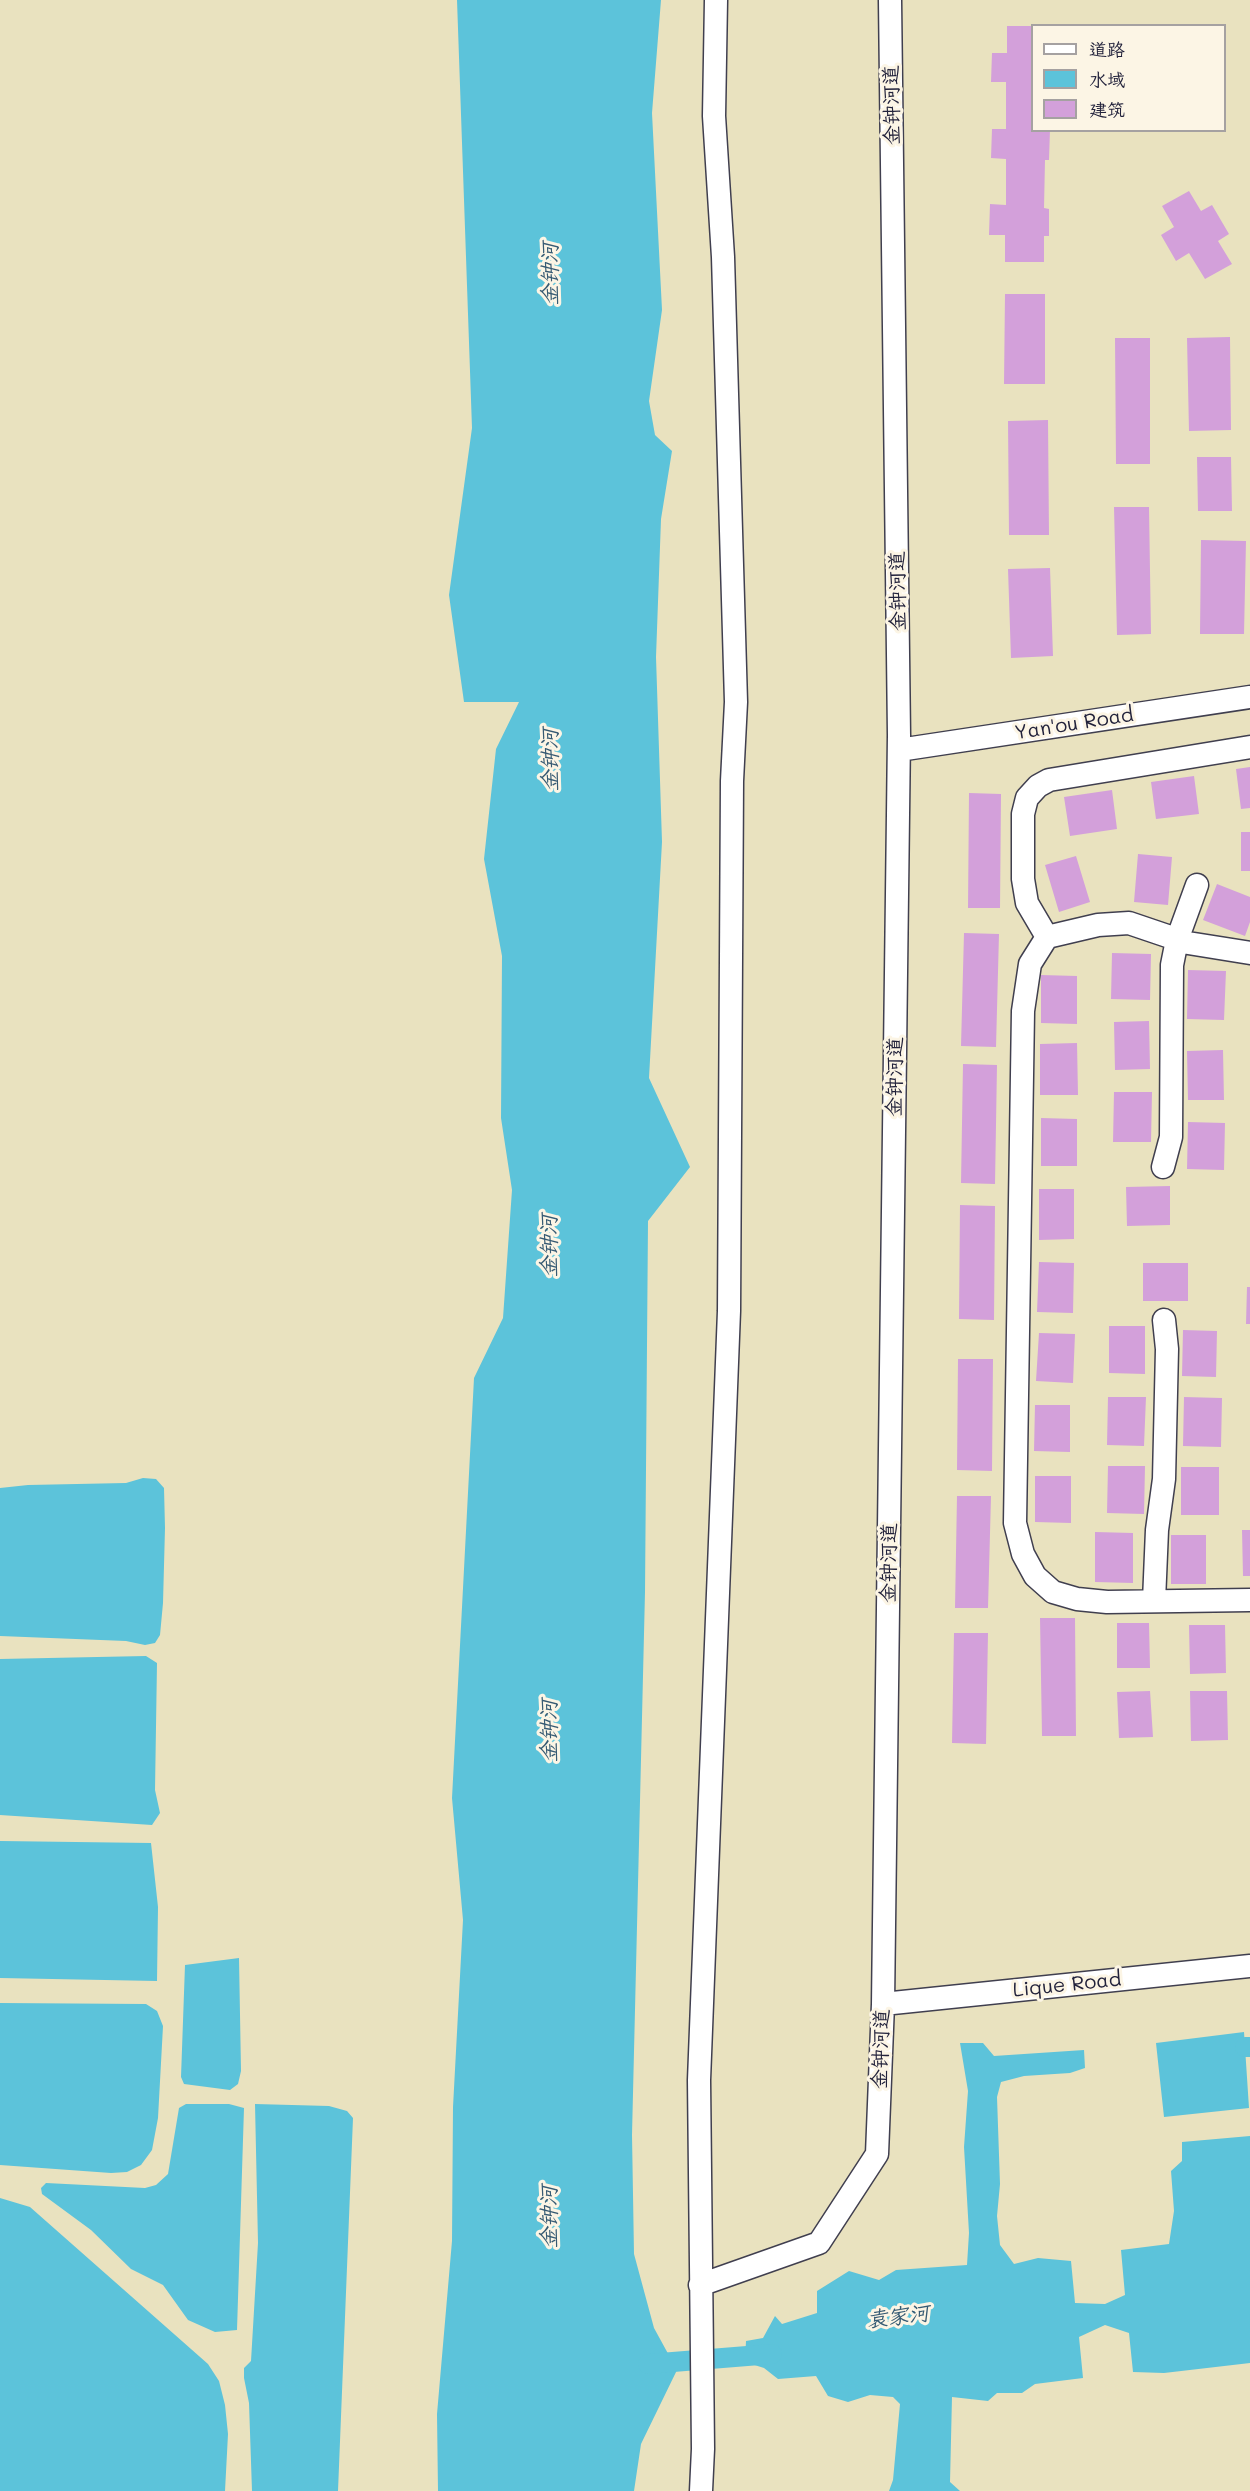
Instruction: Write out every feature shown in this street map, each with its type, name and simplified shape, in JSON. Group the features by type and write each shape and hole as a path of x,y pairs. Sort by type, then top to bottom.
{"street":[{"path":"701,2491 699,2080 729,1311 732,793 736,702 724,269 714,116 716,0"},
{"name":"金钟河道","path":"700,2285 819,2243 877,2154 883,2004 899,742 890,0"},
{"name":"Yan'ou Road","path":"899,742 1250,682"},
{"name":"Yan'ou Road","path":"899,742 1250,698"},
{"path":"1047,937 1027,903 1023,879 1023,814 1028,798 1038,786 1049,780 1250,747"},
{"path":"1163,1167 1171,1137 1172,965 1177,940 1197,885"},
{"path":"1250,953 1177,940 1129,924 1098,925 1047,937 1030,964 1023,1011 1015,1523 1023,1554 1035,1576 1053,1592 1077,1599 1250,1600"},
{"path":"1154,1601 1157,1530 1164,1479 1167,1349 1164,1320"},
{"name":"Lique Road","path":"883,2004 1250,1966"}],"water":[{"name":"金钟河","path":"457,0 661,0 652,113 662,310 649,401 655,435 672,451 661,519 656,657 662,842 649,1078 690,1167 648,1221 645,1592 632,2135 634,2254 654,2328 677,2370 641,2444 634,2491 438,2491 437,2414 452,2241 453,2107 463,1920 452,1798 474,1378 503,1318 512,1190 501,1118 502,956 484,859 496,749 519,702 464,702 449,595 472,428"},
{"path":"143,1478 156,1479 164,1488 163,1603 160,1635 155,1643 145,1645 126,1641 0,1636 0,1488 28,1485 126,1483"},
{"path":"146,1656 157,1663 155,1790 160,1813 152,1825 0,1815 0,1659"},
{"path":"0,1841 151,1843 158,1907 157,1981 0,1978"},
{"path":"239,1958 241,2071 238,2084 230,2090 184,2084 181,2077 185,1965"},
{"path":"0,2003 146,2004 157,2011 163,2026 158,2118 152,2150 141,2165 127,2172 111,2173 0,2165"},
{"path":"1244,2032 1249,2108 1164,2117 1156,2043"},
{"path":"960,2043 983,2043 994,2056 1084,2050 1085,2068 1070,2073 1024,2076 1001,2082 997,2097 1000,2184 997,2216 1000,2245 1014,2264 1038,2258 1071,2261 1075,2303 1105,2304 1125,2295 1121,2250 1169,2244 1174,2211 1171,2171 1182,2161 1182,2142 1250,2136 1250,2363 1164,2373 1133,2372 1129,2333 1105,2325 1079,2337 1083,2378 1035,2384 1022,2393 997,2393 988,2401 952,2397 950,2482 960,2491 889,2491 893,2480 900,2404 893,2397 870,2395 848,2402 828,2396 816,2376 778,2379 764,2368 745,2362 746,2341 763,2338 775,2316 782,2324 817,2313 817,2291 849,2271 879,2280 896,2270 967,2265 969,2233 964,2147 968,2091"},
{"path":"186,2104 229,2104 244,2108 237,2330 215,2332 188,2320 163,2285 131,2269 91,2230 42,2194 41,2188 46,2183 145,2188 156,2185 168,2174 179,2108"},
{"path":"255,2104 329,2106 347,2111 353,2118 338,2491 252,2491 249,2403 244,2368 251,2361 258,2243"},
{"path":"0,2198 30,2207 208,2364 219,2381 225,2405 228,2434 225,2491 0,2491"}],"building":[{"path":"1007,26 1031,26 1031,132 1050,132 1049,160 1045,160 1044,208 1049,209 1049,236 1044,236 1044,262 1005,262 1005,235 989,235 990,204 1006,205 1006,159 991,158 992,129 1006,129 1006,82 991,82 992,53 1007,53"},
{"path":"1189,191 1201,211 1212,205 1229,234 1218,241 1232,264 1205,279 1189,253 1176,261 1161,235 1174,227 1162,206"},
{"path":"1005,294 1045,294 1045,384 1004,384"},
{"path":"1230,337 1231,430 1189,431 1187,338"},
{"path":"1115,338 1150,338 1150,464 1116,464"},
{"path":"1048,420 1049,535 1009,535 1008,421"},
{"path":"1197,457 1231,457 1232,511 1198,511"},
{"path":"1114,507 1149,507 1151,634 1117,635"},
{"path":"1201,540 1246,541 1244,634 1200,634"},
{"path":"1050,568 1053,656 1011,658 1008,569"},
{"path":"1250,767 1250,808 1241,809 1236,769"},
{"path":"1194,776 1199,814 1156,819 1151,782"},
{"path":"1112,790 1117,829 1070,836 1064,797"},
{"path":"969,793 1001,794 1000,908 968,908"},
{"path":"1241,832 1250,832 1250,871 1241,871"},
{"path":"1138,854 1172,857 1168,905 1134,902"},
{"path":"1076,856 1090,902 1059,912 1045,865"},
{"path":"1217,884 1250,897 1250,922 1245,936 1203,920"},
{"path":"964,933 999,934 996,1047 961,1046"},
{"path":"1112,953 1151,954 1150,1000 1111,999"},
{"path":"1188,970 1226,971 1224,1020 1187,1019"},
{"path":"1041,975 1077,976 1077,1024 1041,1023"},
{"path":"1149,1021 1150,1069 1115,1070 1114,1022"},
{"path":"1077,1043 1078,1095 1040,1095 1040,1044"},
{"path":"1223,1050 1224,1100 1188,1100 1187,1051"},
{"path":"963,1064 997,1065 995,1184 961,1183"},
{"path":"1114,1092 1152,1092 1151,1142 1113,1142"},
{"path":"1041,1118 1077,1119 1077,1166 1041,1166"},
{"path":"1188,1122 1225,1123 1224,1170 1187,1169"},
{"path":"1170,1186 1170,1225 1127,1226 1126,1187"},
{"path":"1039,1189 1074,1189 1074,1239 1039,1240"},
{"path":"960,1205 995,1206 994,1320 959,1319"},
{"path":"1039,1262 1074,1263 1073,1313 1037,1312"},
{"path":"1143,1263 1188,1263 1188,1301 1143,1301"},
{"path":"1247,1287 1250,1287 1250,1324 1246,1324"},
{"path":"1109,1326 1145,1326 1145,1374 1109,1373"},
{"path":"1183,1330 1217,1331 1216,1377 1182,1376"},
{"path":"1039,1333 1075,1334 1073,1383 1036,1381"},
{"path":"958,1359 993,1359 992,1471 957,1470"},
{"path":"1108,1397 1146,1397 1144,1446 1107,1445"},
{"path":"1184,1397 1222,1398 1221,1447 1183,1446"},
{"path":"1035,1405 1070,1405 1070,1452 1034,1451"},
{"path":"1108,1466 1145,1466 1144,1514 1107,1513"},
{"path":"1181,1467 1219,1467 1219,1515 1181,1515"},
{"path":"1035,1476 1071,1476 1071,1523 1035,1522"},
{"path":"957,1496 991,1496 988,1608 955,1608"},
{"path":"1242,1530 1250,1530 1250,1576 1243,1576"},
{"path":"1095,1532 1133,1533 1133,1583 1095,1582"},
{"path":"1171,1535 1206,1535 1206,1584 1171,1584"},
{"path":"1040,1618 1075,1618 1076,1736 1042,1736"},
{"path":"1117,1623 1149,1623 1150,1668 1117,1668"},
{"path":"1189,1625 1225,1625 1226,1673 1190,1674"},
{"path":"954,1633 988,1633 986,1744 952,1743"},
{"path":"1150,1691 1153,1737 1119,1738 1117,1692"},
{"path":"1190,1691 1227,1691 1228,1740 1191,1741"}],"waterway":[{"path":"1245,2047 1250,2047"},
{"name":"袁家河","path":"648,2364 772,2354"}]}
